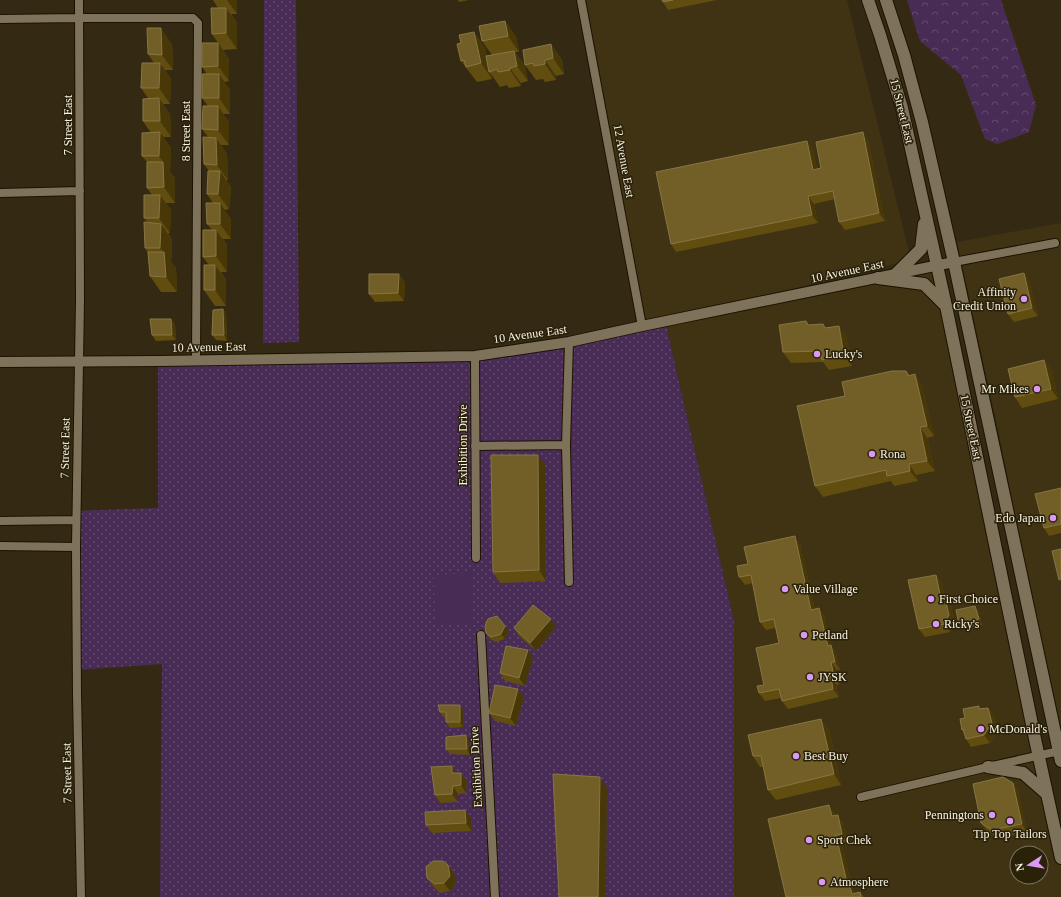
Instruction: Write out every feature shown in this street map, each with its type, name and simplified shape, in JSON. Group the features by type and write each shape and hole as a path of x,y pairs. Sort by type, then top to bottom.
{"main road":[{"name":"15 Street East","path":"868,0 902,108 946,306 1061,858"},
{"name":"15 Street East","path":"886,0 904,55 922,122 954,262 1060,756"},
{"path":"896,274 921,249 925,211"},
{"path":"878,278 924,284 946,306"},
{"path":"988,767 1023,773 1047,794"}],"street":[{"name":"7 Street East","path":"79,0 80,300 76,547 81,897"},
{"name":"12 Avenue East","path":"582,0 642,326"},
{"path":"0,19 79,18"},
{"name":"8 Street East","path":"79,18 192,18 198,23 196,360"},
{"path":"0,193 80,191"},
{"name":"10 Avenue East","path":"0,362 475,356 569,342 954,262 1055,243"},
{"path":"569,342 566,446 569,582"},
{"name":"Exhibition Drive","path":"475,356 476,558"},
{"path":"475,446 566,446"},
{"path":"0,521 76,520"},
{"path":"0,546 76,547"},
{"name":"Exhibition Drive","path":"481,635 495,897"},
{"path":"861,797 1039,756 1060,756"}],"shaded area":[{"path":"581,0 847,0 911,260 642,326"},
{"path":"1061,223 1061,761 1002,448 957,242"},
{"path":"937,266 1061,859 1061,897 734,897 734,621 665,321"}],"green space":[{"path":"264,0 296,0 299,342 263,343"},
{"path":"907,0 1001,0 1036,105 1029,132 997,144 985,139 961,75 920,41"},
{"path":"665,321 734,621 734,897 160,897 162,664 76,670 74,511 158,508 158,363 472,359"},
{"path":"472,573 472,623 435,625 434,575"}],"building":[{"path":"662,0 673,0 663,2"},
{"path":"211,8 226,8 226,33 212,34"},
{"path":"505,21 508,36 482,41 479,26"},
{"path":"147,28 161,28 162,55 148,54"},
{"path":"474,32 481,63 466,67 464,60 461,61 457,44 461,43 459,35"},
{"path":"202,43 218,43 218,66 202,67"},
{"path":"551,44 553,58 545,60 545,64 534,66 533,63 525,65 523,50"},
{"path":"514,51 517,66 510,68 510,70 498,72 497,69 489,72 486,56"},
{"path":"142,63 160,63 159,88 141,88"},
{"path":"202,74 219,74 219,98 202,98"},
{"path":"159,98 160,121 143,121 143,99"},
{"path":"203,106 218,106 218,130 202,129"},
{"path":"160,132 159,156 142,156 142,133"},
{"path":"863,132 879,213 839,222 833,191 808,196 812,215 671,244 656,172 807,141 813,170 821,168 816,142"},
{"path":"203,137 216,138 217,165 204,164"},
{"path":"147,162 163,162 164,187 147,188"},
{"path":"208,171 220,171 218,194 207,194"},
{"path":"144,195 160,195 159,218 144,218"},
{"path":"206,203 220,203 220,224 207,224"},
{"path":"144,222 161,224 160,248 145,248"},
{"path":"203,230 216,230 216,256 203,257"},
{"path":"148,252 164,252 166,277 150,276"},
{"path":"204,265 215,265 215,290 204,290"},
{"path":"1024,273 1032,308 1008,314 999,279"},
{"path":"369,274 399,274 398,293 369,294"},
{"path":"223,309 224,335 212,335 213,310"},
{"path":"150,319 171,319 172,335 152,335"},
{"path":"806,321 808,325 823,324 825,328 839,326 844,356 822,360 820,351 783,352 779,325"},
{"path":"1044,360 1051,389 1015,397 1008,369"},
{"name":"Rona","path":"892,371 906,371 908,376 915,374 927,426 920,427 927,461 909,464 910,471 887,476 886,470 815,486 797,406 845,396 842,382"},
{"path":"491,455 538,455 539,570 493,572"},
{"path":"1061,488 1061,524 1044,528 1035,494"},
{"path":"795,536 811,610 819,608 828,646 831,645 835,662 831,662 834,676 831,677 833,689 782,701 779,689 759,693 757,686 764,685 756,648 779,643 774,619 760,622 751,575 739,577 737,566 748,564 744,547"},
{"path":"1061,549 1061,579 1059,580 1052,551"},
{"path":"936,575 941,599 945,598 949,615 944,624 919,629 908,580"},
{"path":"533,605 551,619 530,643 514,628"},
{"path":"975,606 979,619 959,624 956,610"},
{"path":"497,616 505,626 501,634 491,637 486,633 485,626 488,619"},
{"path":"506,646 528,650 519,678 500,673"},
{"path":"495,685 518,689 510,718 489,713"},
{"path":"438,705 460,705 460,722 446,722 446,712 440,712"},
{"path":"979,706 979,709 988,708 992,723 984,735 966,739 963,729 962,730 960,719 965,718 963,709"},
{"name":"Best Buy","path":"821,719 834,774 768,790 761,756 753,756 748,735"},
{"path":"466,735 467,749 446,749 446,737"},
{"path":"452,766 452,773 461,773 461,785 453,786 452,794 435,795 431,767"},
{"path":"553,774 600,777 598,897 559,897"},
{"path":"1003,777 1013,783 1022,824 992,830 981,823 973,784"},
{"path":"829,805 832,816 838,815 842,834 836,835 848,887 850,887 852,894 860,892 861,897 786,897 768,819"},
{"path":"465,810 466,823 426,825 425,812"},
{"path":"433,861 443,861 448,865 450,876 444,883 435,884 427,878 426,867"}],"place":[{"name":"Affinity Credit Union","path":"1024,299"},
{"name":"Lucky's","path":"817,354"},
{"name":"Mr Mikes","path":"1037,389"},
{"name":"Rona","path":"872,454"},
{"name":"Edo Japan","path":"1053,518"},
{"name":"Value Village","path":"785,589"},
{"name":"First Choice","path":"931,599"},
{"name":"Ricky's","path":"936,624"},
{"name":"Petland","path":"804,635"},
{"name":"JYSK","path":"810,677"},
{"name":"McDonald's","path":"981,729"},
{"name":"Best Buy","path":"796,756"},
{"name":"Penningtons","path":"992,815"},
{"name":"Tip Top Tailors","path":"1010,821"},
{"name":"Sport Chek","path":"809,840"},
{"name":"Atmosphere","path":"822,882"}]}
